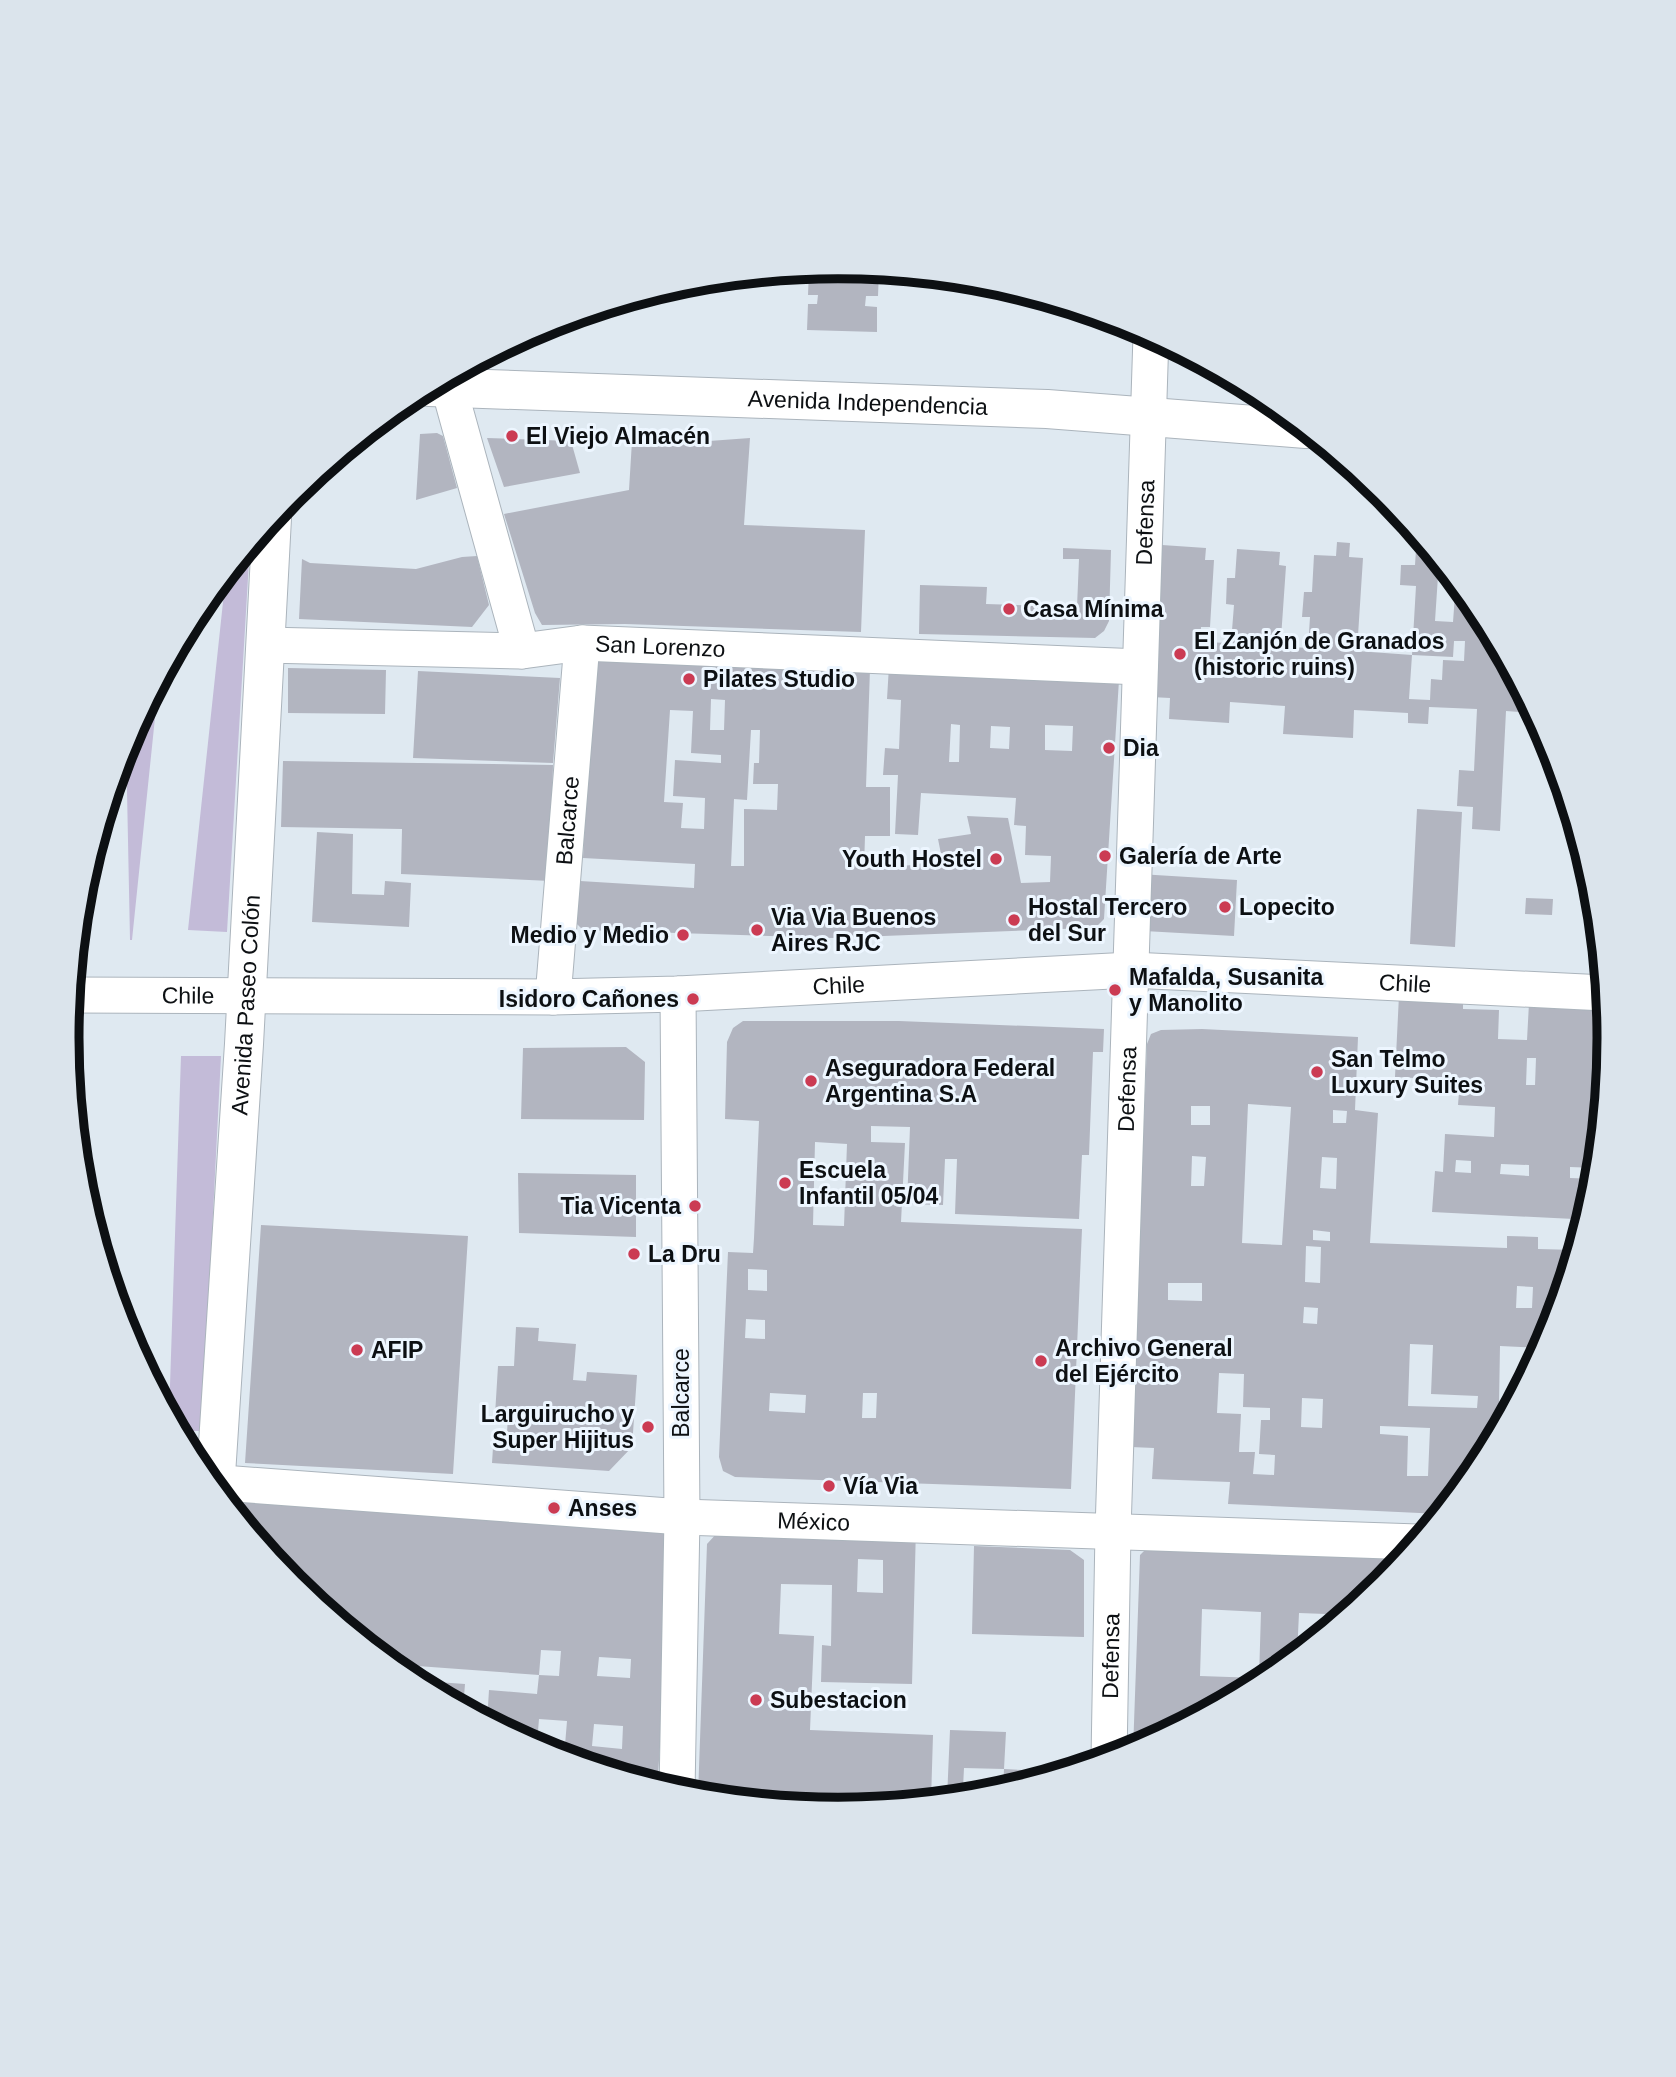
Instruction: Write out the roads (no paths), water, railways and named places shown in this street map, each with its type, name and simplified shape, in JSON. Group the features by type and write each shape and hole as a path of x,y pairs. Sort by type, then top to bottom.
{"main road":[{"name":"Avenida Independencia","path":"452,384 1047,409 1288,428"},
{"name":"Avenida Paseo Colón","path":"215,1471 247,997 271,534"}],"street":[{"name":"Defensa","path":"1109,1747 1112,1531 1151,347"},
{"path":"443,390 522,651"},
{"name":"San Lorenzo","path":"265,645 522,651 582,643 1139,667"},
{"name":"Balcarce","path":"553,997 582,643"},
{"name":"Chile","path":"80,995 553,997 678,994 1131,970 1596,993"},
{"name":"Balcarce","path":"677,1780 682,1517 678,994"},
{"name":"México","path":"225,1486 682,1517 1407,1542"}],"place":[{"name":"El Viejo Almacén","path":"512,436"},
{"name":"Casa Mínima","path":"1009,609"},
{"name":"El Zanjón de Granados (historic ruins)","path":"1180,654"},
{"name":"Pilates Studio","path":"689,679"},
{"name":"Dia","path":"1109,748"},
{"name":"Galería de Arte","path":"1105,856"},
{"name":"Youth Hostel","path":"996,859"},
{"name":"Lopecito","path":"1225,907"},
{"name":"Hostal Tercero del Sur","path":"1014,920"},
{"name":"Via Via Buenos Aires RJC","path":"757,930"},
{"name":"Medio y Medio","path":"683,935"},
{"name":"Mafalda, Susanita y Manolito","path":"1115,990"},
{"name":"Isidoro Cañones","path":"693,999"},
{"name":"San Telmo Luxury Suites","path":"1317,1072"},
{"name":"Aseguradora Federal Argentina S.A","path":"811,1081"},
{"name":"Escuela Infantil 05/04","path":"785,1183"},
{"name":"Tia Vicenta","path":"695,1206"},
{"name":"La Dru","path":"634,1254"},
{"name":"AFIP","path":"357,1350"},
{"name":"Archivo General del Ejército","path":"1041,1361"},
{"name":"Larguirucho y Super Hijitus","path":"648,1427"},
{"name":"Vía Via","path":"829,1486"},
{"name":"Anses","path":"554,1508"},
{"name":"Subestacion","path":"756,1700"}]}
